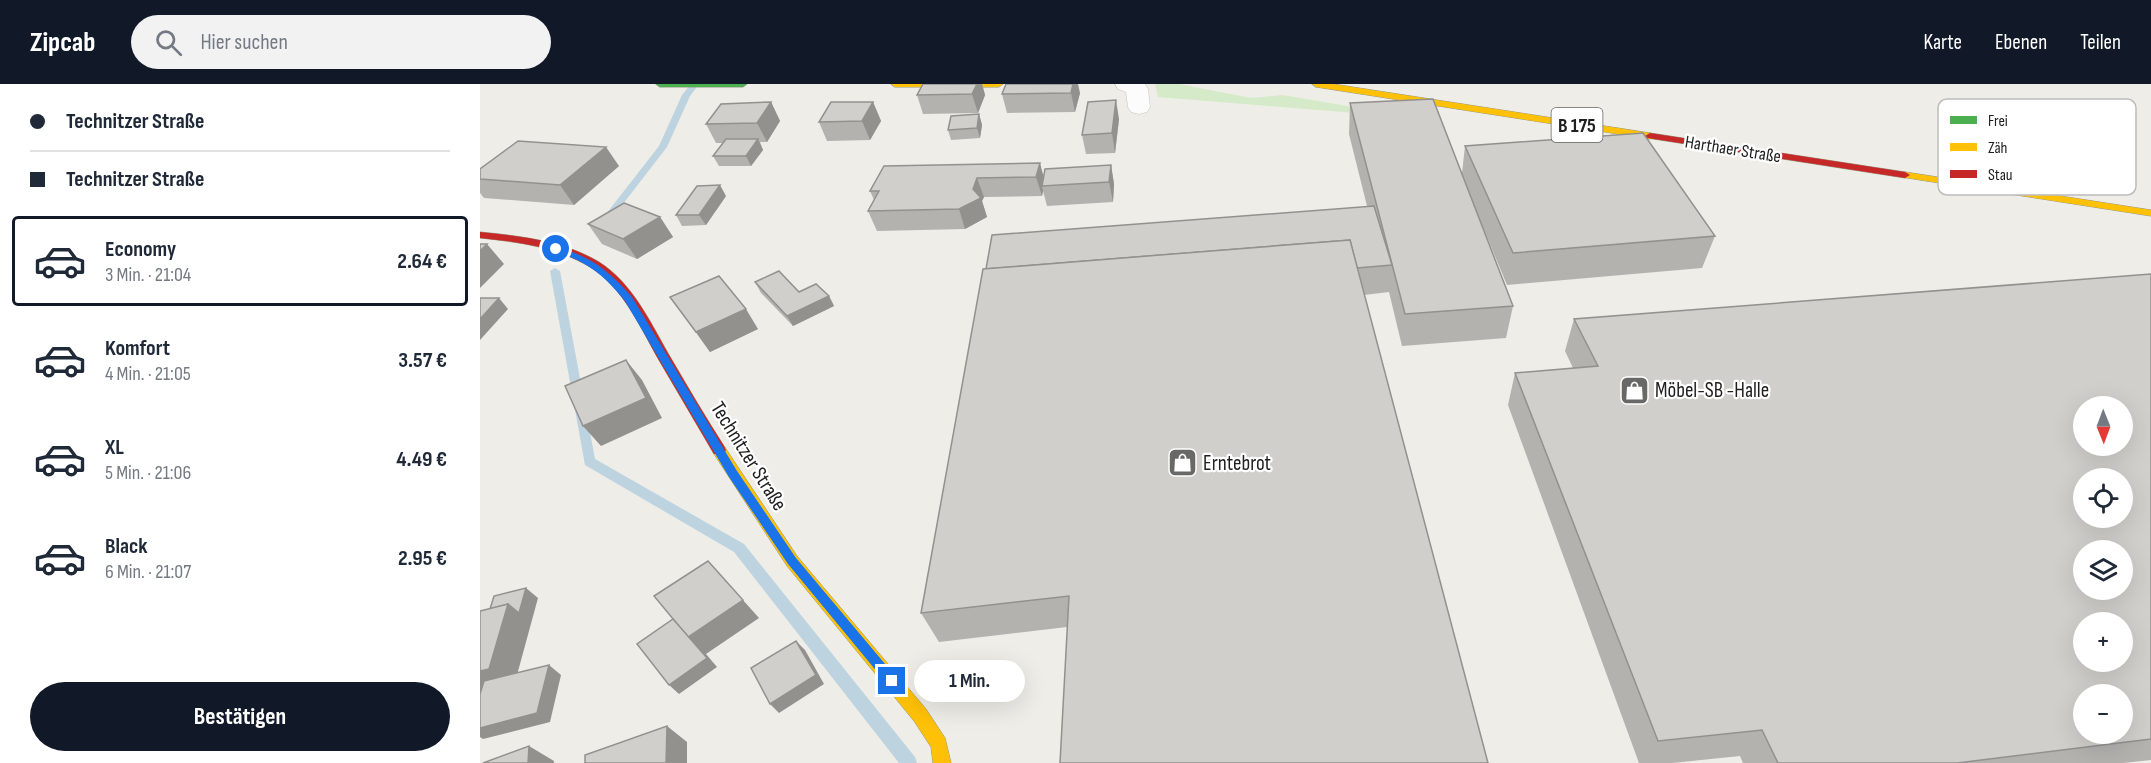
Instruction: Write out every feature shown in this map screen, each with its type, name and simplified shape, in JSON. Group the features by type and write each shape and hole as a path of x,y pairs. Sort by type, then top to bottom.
{"street":[{"path":"660,84 704,86 743,84"},
{"path":"895,84 999,84"},
{"path":"1126,84 1137,89 1139,107"},
{"name":"Harthaer Straße","path":"1316,84 1938,180"},
{"name":"Harthaer Straße","path":"2034,195 2151,213"},
{"name":"Technitzer Straße","path":"480,235 536,243 577,256 608,275 629,299 733,474 792,561 920,715 939,744 942,763"}],"green space":[{"path":"1155,84 1179,84 1251,98 1283,95 1416,118 1158,97"}],"building":[{"path":"923,84 977,84 972,94 917,95"},
{"path":"1006,84 1073,84 1071,93 1002,94"},
{"path":"1433,99 1513,306 1405,314 1350,103"},
{"path":"1116,100 1112,133 1082,135 1088,102"},
{"path":"771,102 757,123 706,124 721,104"},
{"path":"831,102 873,102 862,121 819,122"},
{"path":"979,114 977,128 948,130 951,116"},
{"path":"1643,133 1715,236 1513,253 1465,146"},
{"path":"726,139 758,139 746,156 713,156"},
{"path":"518,141 606,147 560,185 480,179 480,169"},
{"path":"1040,163 1036,177 977,178 973,189 981,198 959,209 868,211 879,191 870,191 884,166"},
{"path":"1111,165 1109,182 1042,186 1045,169"},
{"path":"720,185 699,215 676,215 697,186"},
{"path":"624,203 660,217 623,239 588,224"},
{"path":"1374,206 1392,265 1357,268 1350,240 986,269 992,235"},
{"name":"Erntebrot","path":"1350,240 1488,763 1060,763 1069,596 921,613 983,269"},
{"path":"480,244 487,244 480,251"},
{"path":"779,271 799,292 816,284 829,296 787,316 755,282"},
{"path":"2151,274 2151,739 2133,741 2133,684 2073,684 2073,744 2111,744 1957,763 1778,763 1762,730 1658,741 1515,373 1598,366 1574,319"},
{"path":"719,276 746,309 696,332 670,297"},
{"path":"480,298 499,298 480,319"},
{"path":"626,360 646,398 583,426 565,386"},
{"path":"708,561 743,600 688,637 654,596"},
{"path":"526,588 519,613 508,604 490,609 494,596"},
{"path":"508,604 489,669 480,671 480,611"},
{"path":"673,619 707,658 669,685 637,644"},
{"path":"796,641 816,675 770,704 751,668"},
{"path":"549,665 537,713 480,728 480,694 484,681"},
{"path":"667,726 666,763 585,763 585,755"},
{"path":"529,746 528,763 483,763"}],"waterway":[{"path":"606,220 663,147 686,95 695,84"},
{"path":"555,271 589,462 739,548 909,763"}],"traffic: fast":[{"path":"660,84 743,84"}],"traffic: slow":[{"path":"895,84 999,84"},
{"path":"1316,84 1650,136"},
{"path":"1905,175 1938,180"},
{"path":"2034,195 2151,213"},
{"path":"719,450 792,561 920,715 939,744 942,763"}],"traffic: jam":[{"path":"1650,136 1905,175"},
{"path":"480,235 554,247 582,258 606,273 634,306 719,450"}],"place":[{"name":"Möbel-SB -Halle","path":"1634,390"},
{"name":"Erntebrot","path":"1182,463"}],"route":[{"path":"556,249 577,256 608,275 629,299 733,474 792,561 892,681"}]}
